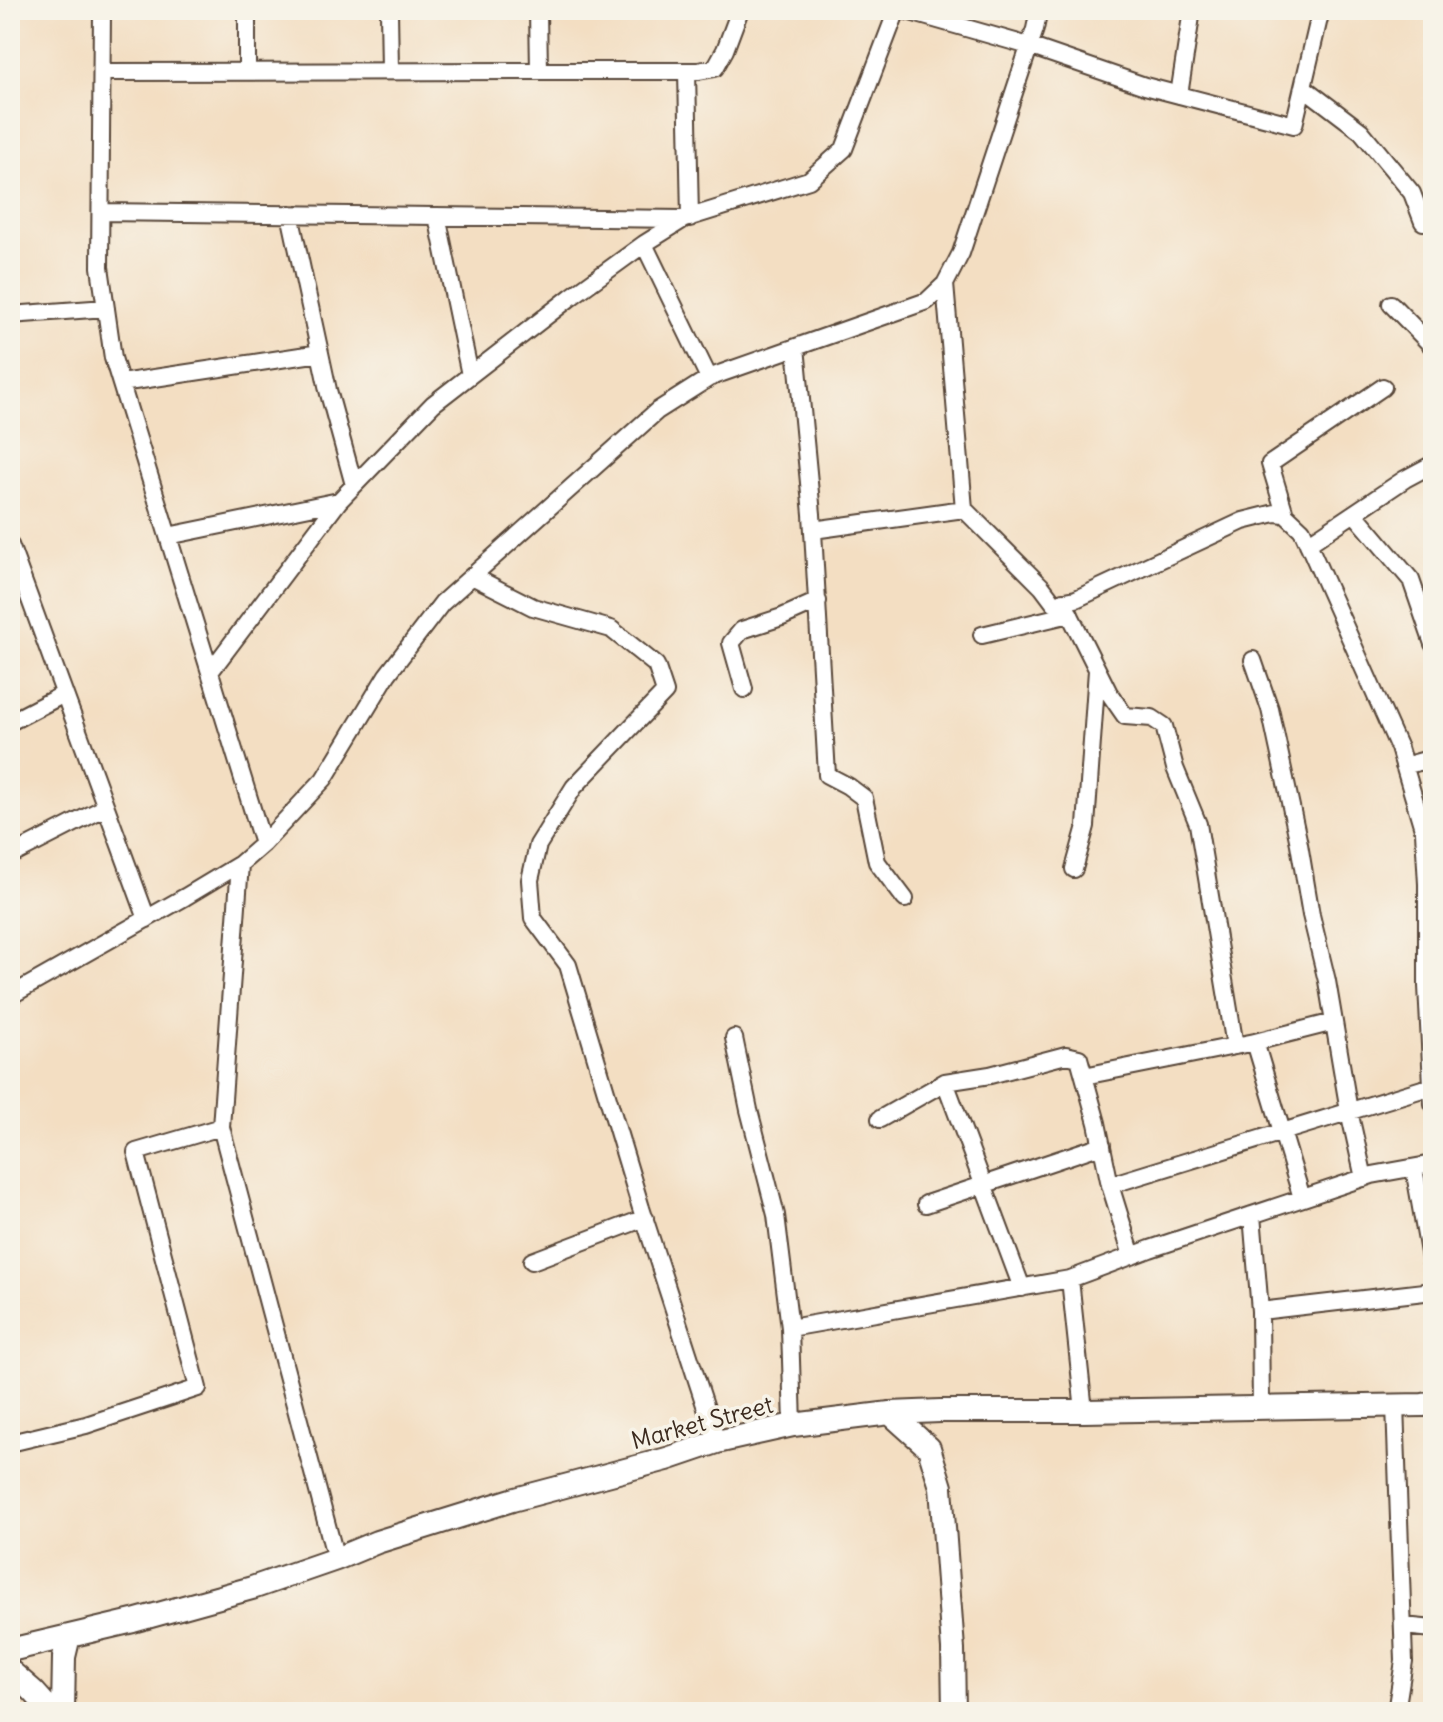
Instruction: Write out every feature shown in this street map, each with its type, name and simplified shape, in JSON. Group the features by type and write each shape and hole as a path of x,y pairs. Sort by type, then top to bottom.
{"street":[{"path":"102,10 100,267 113,358 263,844"},
{"path":"247,10 247,71"},
{"path":"389,10 390,71"},
{"path":"538,10 539,71"},
{"path":"102,72 698,71 715,68 740,10"},
{"path":"210,672 339,501 433,404 644,244 687,218 809,180 844,149 897,10"},
{"path":"903,10 1029,46 1145,86 1294,125 1321,10"},
{"path":"10,996 240,864 263,844 324,779 387,675 442,603 657,411 709,378 927,301 945,284 961,253 1039,10"},
{"path":"1179,95 1192,10"},
{"path":"687,71 687,218"},
{"path":"1303,87 1361,131 1412,193 1423,222"},
{"path":"101,212 687,218"},
{"path":"290,214 328,390 354,485"},
{"path":"437,216 470,375"},
{"path":"644,244 709,378"},
{"path":"945,284 964,509 1054,603 1066,608 1109,693 1125,716 1152,718 1164,726 1175,768 1198,824 1235,1046"},
{"path":"1391,304 1433,347"},
{"path":"10,315 106,308"},
{"path":"1416,329 1433,324"},
{"path":"796,347 813,530 827,775 864,798 877,862 905,899"},
{"path":"121,383 320,353"},
{"path":"1383,387 1270,464 1285,514 1302,530 1399,748 1424,832 1433,1104"},
{"path":"1308,544 1405,479 1433,464"},
{"path":"168,536 339,501"},
{"path":"813,530 964,509"},
{"path":"982,635 1066,608 1076,599 1243,521 1275,513 1285,514"},
{"path":"1354,513 1411,580 1433,644"},
{"path":"10,545 147,919"},
{"path":"472,576 533,607 611,629 656,665 665,692 574,787 538,845 530,880 533,918 568,965 717,1442"},
{"path":"744,689 731,643 742,630 818,601"},
{"path":"1253,660 1270,709 1299,844 1364,1178"},
{"path":"1074,869 1086,826 1097,668"},
{"path":"10,722 64,694"},
{"path":"1404,766 1433,758"},
{"path":"10,856 106,807"},
{"path":"240,864 221,1127 336,1559"},
{"path":"1084,1076 1255,1042 1334,1022"},
{"path":"734,1038 776,1215 790,1328 793,1425"},
{"path":"1255,1042 1302,1198"},
{"path":"880,1119 945,1082 990,1075 1066,1055 1079,1058 1110,1185 1132,1256"},
{"path":"945,1082 1022,1288"},
{"path":"1110,1185 1432,1086"},
{"path":"10,1443 86,1425 198,1388 136,1152 221,1127"},
{"path":"926,1204 1102,1145"},
{"path":"790,1328 1070,1279 1364,1178 1433,1164"},
{"path":"1414,1168 1433,1275"},
{"path":"1252,1215 1260,1311 1261,1408"},
{"path":"532,1261 645,1218"},
{"path":"1070,1279 1084,1411"},
{"path":"1260,1311 1433,1291"},
{"name":"Market Street","path":"10,1650 237,1592 377,1542 512,1500 667,1459 717,1442 793,1425 890,1413 940,1411 1433,1403"},
{"path":"1395,1405 1404,1626 1404,1661 1396,1712"},
{"path":"890,1413 929,1448 941,1487 953,1649 954,1712"},
{"path":"1404,1626 1433,1629"},
{"path":"63,1712 64,1657 69,1636"},
{"path":"10,1671 52,1712"}]}
